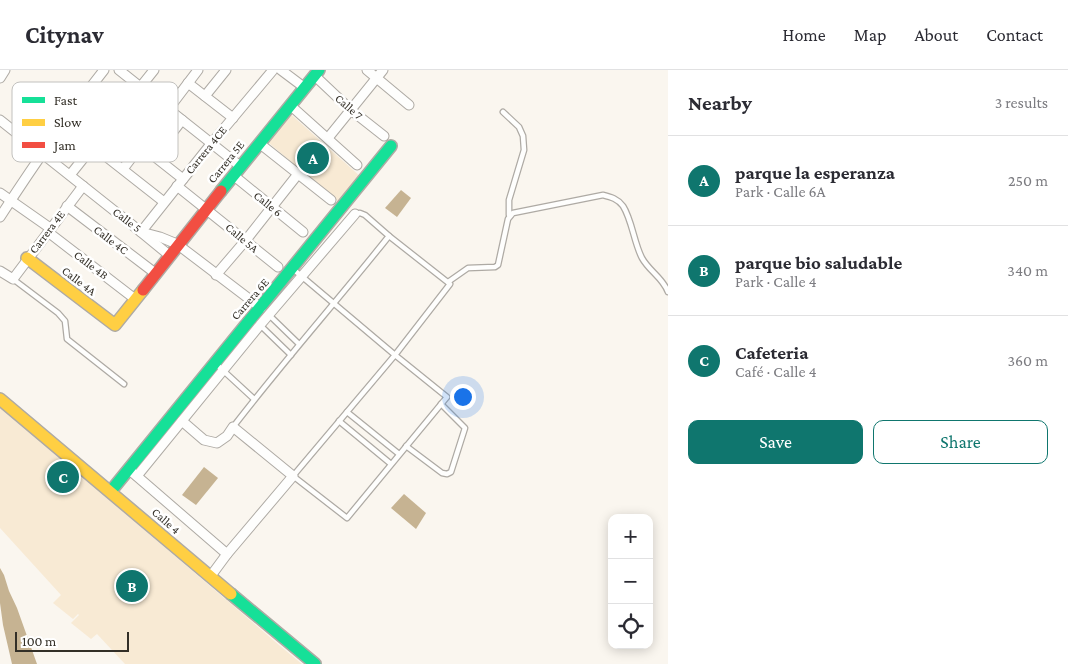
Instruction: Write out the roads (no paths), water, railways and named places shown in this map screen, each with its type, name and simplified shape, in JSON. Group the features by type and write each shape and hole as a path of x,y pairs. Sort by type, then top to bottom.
{"street":[{"path":"0,78 5,70"},
{"path":"94,82 104,70"},
{"name":"Calle 6","path":"119,70 134,82"},
{"path":"145,82 154,70"},
{"path":"178,96 198,70"},
{"name":"Carrera 4CE","path":"141,232 273,70"},
{"path":"281,70 305,88"},
{"path":"366,70 409,105"},
{"path":"328,138 383,70"},
{"path":"205,96 223,71"},
{"name":"Carrera 5E","path":"115,324 177,244 317,73"},
{"name":"Calle 7","path":"317,73 351,110 384,136"},
{"path":"188,83 233,118"},
{"path":"290,105 357,165"},
{"name":"Calle 6","path":"178,117 211,144 272,206 303,232"},
{"name":"Calle 5","path":"0,120 12,129"},
{"path":"178,125 182,120"},
{"path":"259,143 331,200"},
{"name":"Carrera 6E","path":"111,491 133,472 218,366 330,234 391,146"},
{"path":"0,217 35,162"},
{"name":"Calle 5","path":"54,162 141,232 177,244 264,311"},
{"path":"70,175 81,162"},
{"path":"114,162 164,202"},
{"path":"123,169 128,162"},
{"name":"Calle 5A","path":"160,162 206,208 278,267"},
{"path":"216,275 298,174"},
{"name":"Carrera 4E","path":"13,280 27,258 83,186"},
{"name":"Calle 4B","path":"0,193 135,299"},
{"name":"Calle 4C","path":"67,206 155,273"},
{"name":"Carrera 6E","path":"330,234 355,214"},
{"path":"141,232 169,256"},
{"name":"Calle 4A","path":"27,258 115,324"},
{"path":"0,271 13,280"},
{"name":"Calle 4","path":"0,399 315,664"},
{"name":"Carrera 6E","path":"158,441 182,421 184,409"},
{"path":"182,421 204,440 217,443 227,436 233,427 293,476 210,577"},
{"path":"133,472 227,554"}],"lane":[{"path":"448,282 468,268 495,267 498,265 509,215 509,200 524,150 523,136 519,127 503,112"},
{"path":"509,215 603,195 614,197 623,206 642,258 648,267 663,281 668,292"},
{"path":"355,214 365,215 448,282"},
{"path":"233,427 389,236"},
{"path":"297,273 335,303 394,355 446,397 346,518 293,476 394,355 449,286 448,282"},
{"path":"13,280 58,314 65,321 67,338 124,384"},
{"path":"264,311 299,344"},
{"path":"255,322 291,354"},
{"path":"218,366 254,399"},
{"path":"406,446 442,473 447,474 451,472 465,428 441,404"},
{"path":"347,412 399,454"},
{"path":"339,421 391,464"}],"place":[{"name":"parque la esperanza","path":"313,158"},
{"name":"Cafeteria","path":"63,477"},
{"name":"parque bio saludable","path":"132,586"}]}
